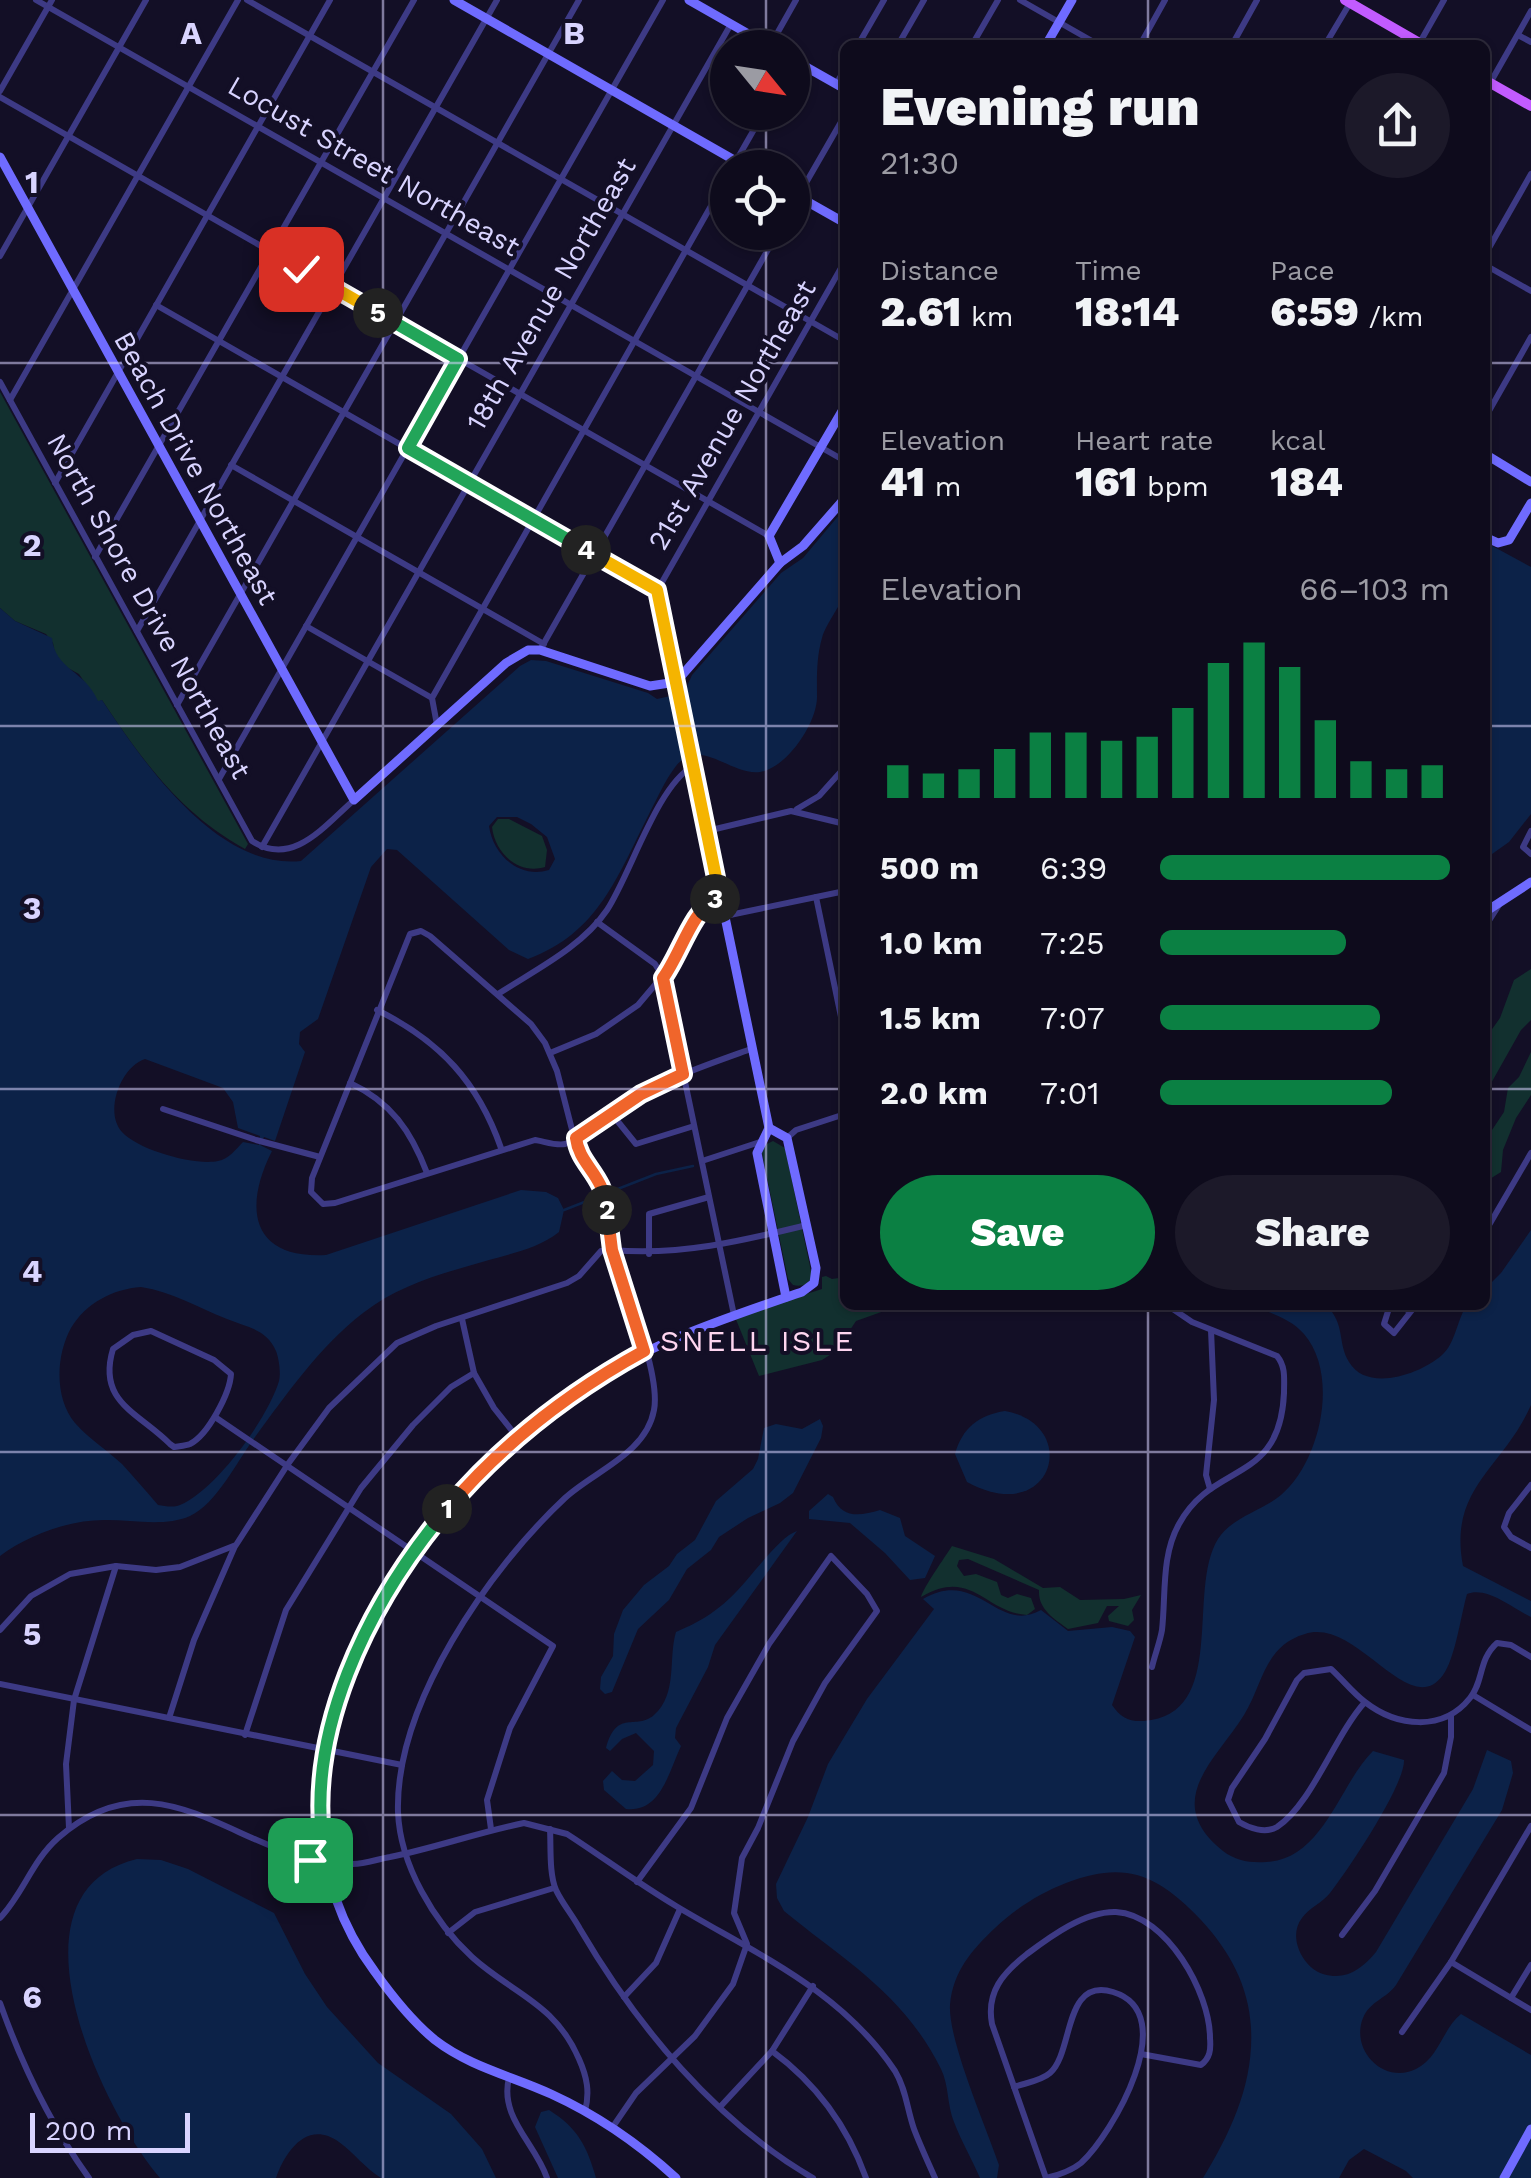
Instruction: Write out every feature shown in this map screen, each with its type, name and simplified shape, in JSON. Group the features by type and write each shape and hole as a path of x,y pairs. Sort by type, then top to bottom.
{"main road":[{"path":"1349,1 1413,40"},
{"path":"1490,86 1531,106"}],"street":[{"name":"Locust Street Northeast","path":"36,0 50,4 188,87 840,458"},
{"path":"0,256 146,0"},
{"path":"10,400 238,0"},
{"path":"247,0 840,338"},
{"path":"55,482 330,0"},
{"path":"94,557 414,0"},
{"path":"454,0 712,150"},
{"path":"137,631 497,0"},
{"path":"177,705 579,0"},
{"path":"219,779 663,0"},
{"path":"689,0 701,3 742,30"},
{"path":"781,30 796,0"},
{"path":"861,40 884,0"},
{"path":"901,40 924,0"},
{"path":"975,40 998,0"},
{"path":"1020,0 1090,40"},
{"path":"1049,40 1072,0"},
{"path":"1143,40 1165,0"},
{"path":"1235,40 1257,0"},
{"path":"1422,40 1444,0"},
{"path":"1329,40 1349,1"},
{"path":"50,4 0,94 769,536 780,563"},
{"path":"1490,80 1531,11"},
{"name":"18th Avenue Northeast","path":"262,847 731,24"},
{"path":"1518,35 1531,42"},
{"path":"810,69 840,85"},
{"path":"810,172 840,124"},
{"name":"Beach Drive Northeast","path":"0,157 354,800"},
{"path":"1490,246 1531,174"},
{"path":"810,203 840,220"},
{"path":"437,724 432,698 710,206"},
{"path":"262,847 280,851 300,846 514,657 542,646 768,250"},
{"path":"1490,268 1531,292"},
{"name":"21st Avenue Northeast","path":"657,590 840,270"},
{"path":"156,305 657,590 769,1128 760,1142 758,1162 786,1297"},
{"path":"1490,409 1531,337"},
{"name":"North Shore Drive Northeast","path":"0,382 252,840 262,847"},
{"path":"769,536 840,415"},
{"path":"1490,457 1528,478"},
{"path":"232,466 542,646 642,684 663,686 676,682 780,563 803,546 840,504"},
{"path":"1490,539 1498,543 1509,540 1531,503"},
{"path":"306,626 432,698"},
{"path":"498,994 568,949 597,922 671,786 693,766"},
{"path":"706,831 791,811 819,796 840,773"},
{"path":"791,811 840,823"},
{"path":"1529,835 1523,847 1531,854"},
{"path":"1490,910 1531,882"},
{"path":"724,916 840,892"},
{"path":"550,1053 614,1023 638,1005 676,960 701,910 720,897"},
{"path":"816,897 840,1012"},
{"path":"1490,920 1500,905"},
{"path":"597,922 655,964 663,978 734,1314"},
{"path":"578,1153 550,1053 531,1024 430,936 416,931 410,934 401,948 320,1157 311,1192 318,1202 329,1205 534,1140 562,1145 578,1153 592,1168 606,1198 612,1250 655,1397 651,1422 627,1454 563,1500 479,1598 452,1640 414,1720 402,1766 398,1814 428,1906 475,1960 534,2000 560,2024 585,2072 588,2096 584,2110"},
{"path":"377,1010 411,1028 454,1063 485,1108 500,1148"},
{"path":"562,1145 683,1074 751,1048"},
{"path":"350,1083 374,1096 397,1116 412,1138 427,1173"},
{"path":"163,1109 320,1157"},
{"path":"611,1113 636,1144 694,1126"},
{"path":"787,1138 796,1130 840,1116"},
{"path":"676,2178 584,2110 476,2064 434,2038 384,1984 350,1932 326,1862 320,1808 326,1751 342,1692 363,1642 414,1554 461,1492 517,1437 580,1389 644,1351 810,1288 816,1279 787,1138 769,1128"},
{"path":"702,1161 760,1142"},
{"path":"1490,1223 1531,1153"},
{"path":"649,1254 649,1214 709,1197"},
{"path":"169,1718 194,1640 236,1545 329,1408 397,1343 567,1284 601,1251 649,1254 718,1246 807,1225"},
{"path":"1152,1667 1160,1640 1166,1566 1174,1534 1190,1508 1210,1489 1251,1466 1267,1451 1281,1421 1284,1387 1283,1366 1278,1356 1172,1310"},
{"path":"1391,1310 1384,1324 1389,1332 1398,1332 1412,1310"},
{"path":"462,1319 474,1374 517,1437"},
{"path":"1210,1489 1206,1475 1214,1400 1211,1330"},
{"path":"151,1332 226,1368 230,1384 215,1417 192,1443 174,1447 115,1395 108,1380 113,1349 133,1334 151,1332"},
{"path":"245,1735 286,1610 362,1488 413,1425 451,1387 474,1374"},
{"path":"215,1417 553,1646 510,1728 487,1800 491,1830"},
{"path":"1531,1486 1504,1526 1512,1538 1531,1548"},
{"path":"0,1630 31,1596 70,1574 116,1566 156,1570 180,1567 236,1545"},
{"path":"612,2128 636,2093 718,2010 734,1984 747,1944 734,1912 742,1858 793,1741 825,1682 877,1610 831,1556 769,1644 727,1718 691,1808 636,1882"},
{"path":"69,1829 66,1764 74,1700 116,1566"},
{"path":"1364,1702 1347,1722 1311,1785 1276,1828 1264,1830 1239,1822 1228,1800 1232,1788 1296,1680 1304,1673 1331,1669 1364,1702 1390,1716 1420,1724 1451,1715 1473,1695 1486,1652 1497,1642 1531,1657"},
{"path":"0,1684 402,1766"},
{"path":"1473,1695 1531,1730"},
{"path":"1342,1935 1375,1891 1444,1772 1452,1736 1451,1715"},
{"path":"0,1918 36,1863 69,1829 124,1806 176,1805 223,1823 265,1846 326,1862 353,1864 524,1823 568,1834 636,1882 813,1986 854,2021 895,2071 935,2178"},
{"path":"1402,2032 1452,1962 1531,1826"},
{"path":"550,1829 554,1888 624,1997 672,2057 720,2107 787,2162 813,2178"},
{"path":"448,1933 474,1912 554,1888"},
{"path":"624,1997 656,1962 680,1909"},
{"path":"1014,2086 1054,2069 1075,2008 1094,1992 1120,1994 1135,2010 1141,2026 1141,2054 1131,2088 1090,2152 1075,2167 1046,2178 992,2024 993,1991 1004,1975 1036,1947 1100,1914 1128,1914 1158,1934 1193,1974 1207,2006 1210,2048 1205,2063 1196,2065 1141,2054"},
{"path":"1452,1962 1531,2010"},
{"path":"1511,1998 1531,1965"},
{"path":"720,2107 772,2052 813,1986"},
{"path":"0,2002 30,2080 89,2178"},
{"path":"772,2052 801,2072 819,2091 850,2141 866,2178"},
{"path":"509,2078 506,2107 547,2178"},
{"path":"1504,2178 1531,2129"}],"green space":[{"path":"0,392 248,844 245,849 201,819 164,784 102,700 98,702 79,674 55,654 46,634 15,621 0,608"},
{"path":"498,819 509,819 542,836 547,850 545,867 526,868 509,860 494,837 492,827"},
{"path":"1531,969 1531,1020 1521,1030 1490,1085 1490,1032 1500,1018 1514,980"},
{"path":"1531,1052 1531,1095 1503,1150 1501,1172 1490,1179 1490,1133 1504,1112 1508,1088 1519,1077"},
{"path":"773,1141 785,1148 812,1276 802,1285 793,1285 788,1279 762,1153 765,1145"},
{"path":"822,1277 840,1278 840,1310 887,1310 856,1321 836,1351 822,1360 759,1376 735,1317 822,1289"},
{"path":"952,1546 994,1559 1043,1588 1060,1587 1080,1600 1141,1595 1132,1610 1134,1620 1128,1626 1109,1621 1108,1616 1119,1606 1107,1606 1098,1623 1068,1629 1044,1608 1039,1590 968,1559 959,1560 957,1566 964,1576 976,1574 997,1582 1001,1595 1031,1598 1035,1609 1027,1615 1012,1612 966,1589 953,1587 921,1597"}],"water":[{"path":"840,514 840,604 822,638 816,708 790,753 760,772 738,769 705,756 685,758 668,777 604,899 573,934 528,959 509,950 397,850 387,849 371,867 318,1019 300,1032 299,1044 305,1052 275,1141 264,1137 260,1145 272,1151 258,1192 260,1226 268,1239 301,1254 326,1255 521,1190 546,1192 558,1198 564,1210 559,1232 526,1249 407,1287 363,1313 318,1356 217,1492 190,1516 160,1522 79,1522 37,1535 0,1556 0,608 15,621 52,638 64,664 86,683 98,701 102,700 161,781 212,830 240,848 270,859 301,861 520,666 531,660 546,661 657,699 684,693 692,675 781,573 803,558","holes":["497,817 517,817 547,837 555,859 549,870 518,868 496,846 489,826","145,1059 223,1088 233,1102 238,1128 260,1136 259,1145 243,1142 226,1158 208,1162 167,1155 130,1139 114,1114 117,1091 128,1071","141,1287 164,1292 255,1330 272,1344 280,1370 264,1414 239,1451 209,1484 177,1506 158,1505 122,1464 80,1429 68,1413 61,1389 62,1351 77,1319 111,1294"]},
{"path":"1490,545 1531,567 1531,814 1509,842 1490,855"},
{"path":"1531,1230 1531,1405 1471,1497 1460,1539 1463,1566 1531,1601 1531,1617 1491,1595 1467,1594 1447,1668 1429,1686 1414,1686 1398,1678 1344,1640 1324,1633 1291,1640 1266,1667 1244,1715 1200,1781 1195,1798 1196,1815 1205,1833 1223,1851 1243,1861 1266,1862 1286,1858 1316,1834 1373,1751 1404,1760 1386,1807 1362,1847 1330,1893 1305,1914 1298,1926 1297,1942 1304,1959 1316,1971 1339,1976 1359,1968 1376,1952 1473,1789 1487,1750 1511,1761 1513,1773 1502,1810 1396,1985 1366,2012 1360,2030 1361,2042 1373,2062 1392,2072 1404,2073 1424,2064 1461,2014 1531,2055 1531,2178 1413,2178 1364,2149 1349,2160 1339,2178 1203,2178 1239,2106 1249,2068 1251,2028 1242,1983 1220,1944 1170,1892 1140,1876 1106,1873 1066,1883 1019,1908 971,1953 959,1971 950,2005 951,2020 961,2061 999,2165 997,2178 980,2178 954,2122 944,2075 926,2042 891,1999 784,1911 777,1898 776,1884 828,1764 867,1699 934,1609 923,1599 942,1591 973,1595 1012,1614 1041,1610 1068,1631 1112,1627 1130,1631 1135,1637 1112,1705 1122,1716 1134,1721 1170,1714 1187,1697 1196,1674 1209,1561 1218,1539 1231,1525 1281,1495 1295,1480 1315,1441 1321,1418 1321,1372 1315,1352 1292,1324 1264,1310 1330,1310 1345,1355 1357,1371 1368,1377 1394,1377 1433,1362 1446,1350 1464,1310 1490,1310 1490,1284"},
{"path":"1005,1411 1029,1420 1044,1435 1049,1452 1047,1469 1037,1484 1020,1493 996,1493 967,1482 955,1454 973,1424"},
{"path":"820,1419 821,1438 793,1493 719,1537 711,1550 687,1569 669,1600 638,1629 612,1692 605,1694 600,1689 601,1677 613,1656 614,1634 623,1610 644,1585 695,1540 716,1501 753,1469 764,1428 776,1424 802,1429"},
{"path":"828,1494 847,1512 880,1510 900,1518 905,1536 935,1556 925,1578 910,1580 850,1523 809,1519 809,1511"},
{"path":"797,1531 715,1645 708,1667 676,1728 675,1738 681,1746 662,1788 648,1804 626,1809 604,1790 603,1781 612,1771 622,1780 635,1781 653,1765 654,1751 636,1733 622,1739 610,1751 606,1748 610,1736 621,1724 647,1719 662,1706 669,1686 676,1632 724,1604 781,1542"},
{"path":"137,1859 161,1860 188,1869 274,1913 327,2007 378,2063 451,2114 482,2149 496,2178 381,2178 339,2142 317,2134 307,2136 291,2149 276,2178 160,2178 136,2146 90,2055 75,2005 68,1956 74,1913 96,1879"},
{"path":"549,2110 580,2139 596,2178 558,2178 535,2127 541,2112"}],"waterway":[{"path":"564,1210 656,1174 693,1166"}],"district":[{"name":"SNELL ISLE","path":"758,1340"}],"route":[{"path":"301,269 458,359 408,448 657,590 720,897 705,904 663,978 683,1074 641,1094 576,1138 578,1153 592,1168 606,1198 612,1250 644,1351 590,1382 517,1437 461,1492 402,1571 363,1642 342,1692 321,1780 326,1862 310,1860"}]}
